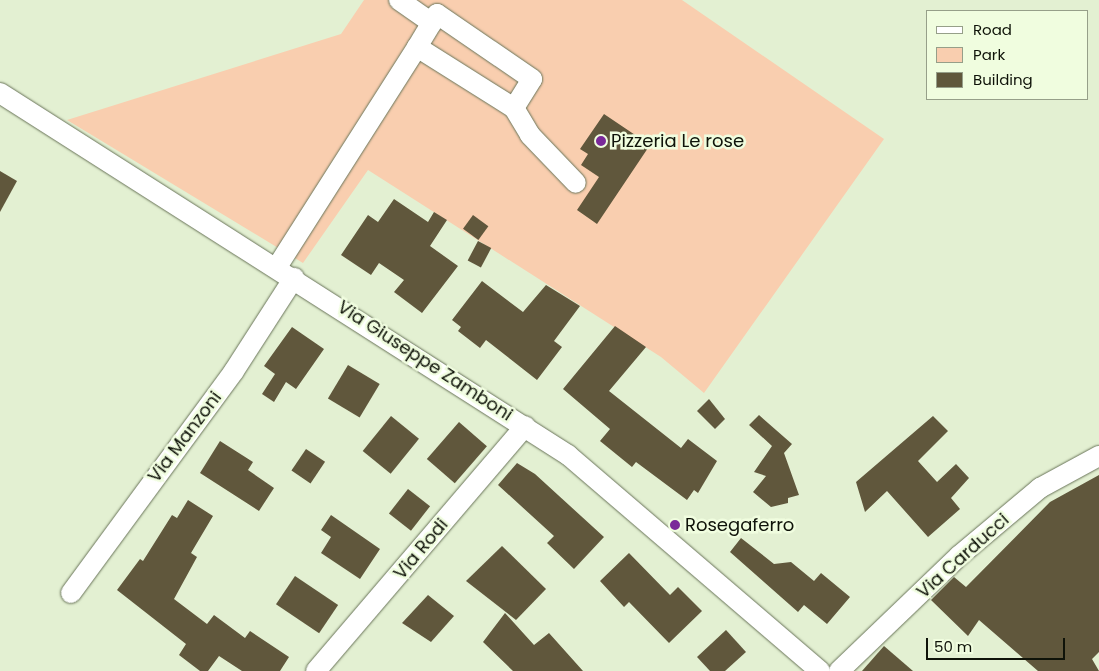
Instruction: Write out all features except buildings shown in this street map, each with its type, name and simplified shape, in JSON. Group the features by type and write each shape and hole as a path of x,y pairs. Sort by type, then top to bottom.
{"street":[{"path":"399,0 432,23"},
{"path":"277,267 437,14 532,80 514,108"},
{"path":"417,47 514,108 530,135 576,183"},
{"name":"Via Giuseppe Zamboni","path":"0,93 525,426 609,486 820,671"},
{"name":"Via Manzoni","path":"71,593 234,371 294,278"},
{"name":"Via Rodi","path":"316,671 525,426"},
{"name":"Via Carducci","path":"840,671 959,556 1040,488 1099,456"}],"green space":[{"path":"364,0 682,0 884,139 704,393 661,357 368,170 303,263 67,120 341,34"}],"place":[{"name":"Pizzeria Le rose","path":"601,141"},
{"name":"Rosegaferro","path":"675,525"}]}
